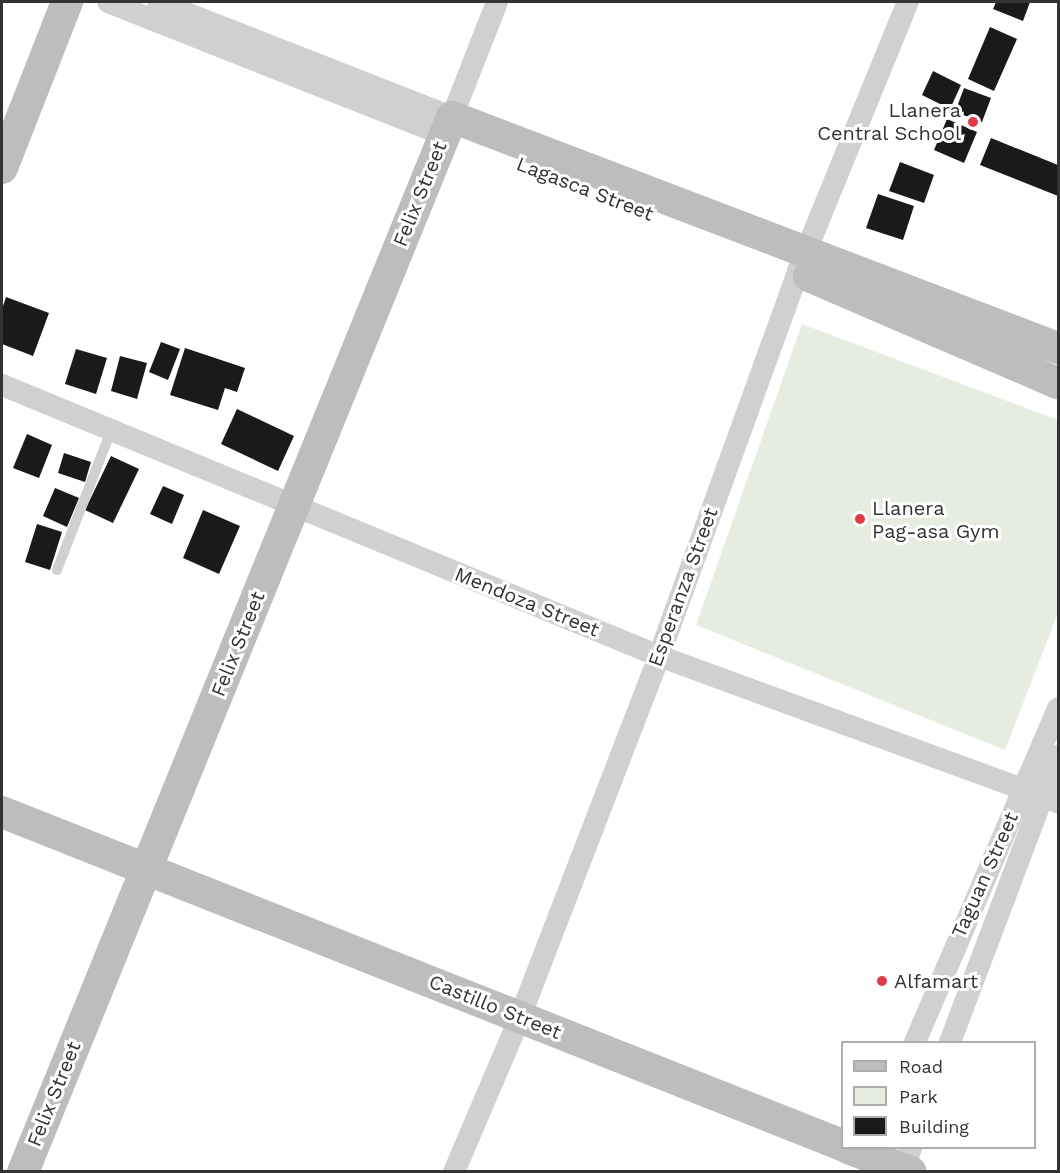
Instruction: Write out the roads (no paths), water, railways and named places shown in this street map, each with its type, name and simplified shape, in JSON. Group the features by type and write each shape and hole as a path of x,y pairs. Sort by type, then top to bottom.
{"main road":[{"path":"2,168 67,2"},
{"name":"Lagasca Street","path":"448,126 802,262 988,337 1059,382"},
{"name":"Felix Street","path":"23,1172 448,126"},
{"name":"Lagasca Street","path":"988,337 1059,348"},
{"name":"Castillo Street","path":"2,812 841,1144"},
{"path":"865,1156 907,1165"}],"street":[{"name":"Lagasca Street","path":"108,2 265,53"},
{"name":"Lagasca Street","path":"158,2 265,53 448,126"},
{"path":"448,126 497,2"},
{"name":"Esperanza Street","path":"454,1172 520,1017 659,656 802,262 908,2"},
{"name":"Mendoza Street","path":"2,385 659,656 1041,795"},
{"name":"Taguan Street","path":"950,1041 1041,795 1059,708"},
{"name":"Taguan Street","path":"915,1041 941,975 1041,795 1059,756"},
{"path":"941,975 974,977"}],"lane":[{"path":"57,570 111,430"}],"place":[{"name":"Llanera Central School","path":"973,122"},
{"name":"Llanera Pag-asa Gym","path":"860,519"},
{"name":"Alfamart","path":"882,981"}]}
